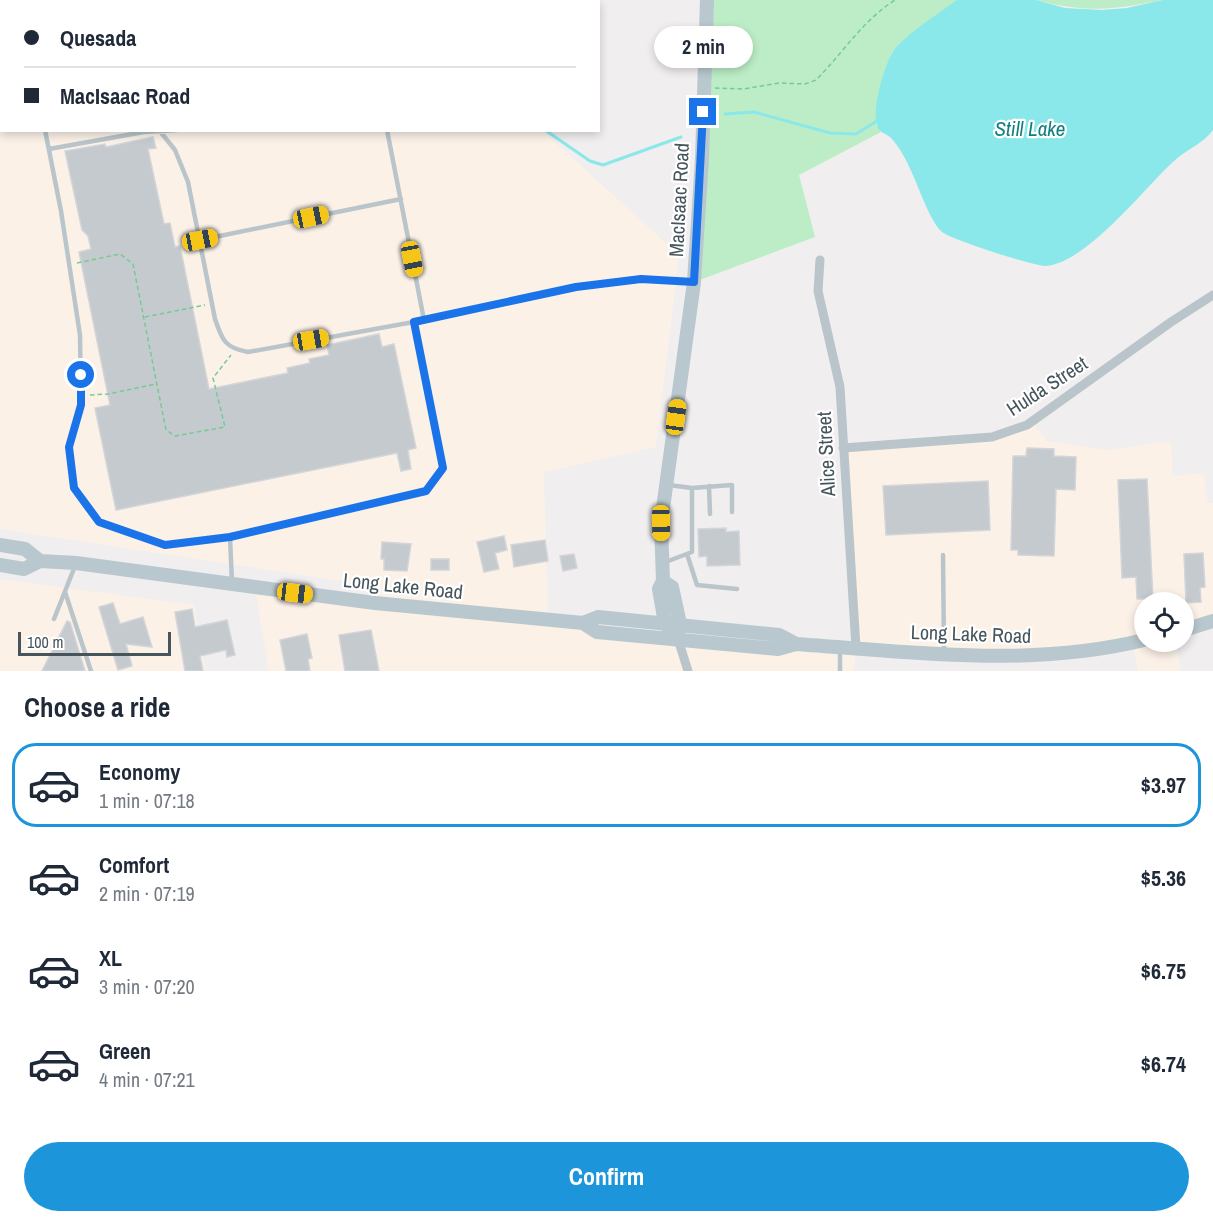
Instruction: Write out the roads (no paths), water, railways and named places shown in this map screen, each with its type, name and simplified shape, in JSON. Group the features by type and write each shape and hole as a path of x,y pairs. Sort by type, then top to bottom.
{"main road":[{"name":"MacIsaac Road","path":"678,639 665,623 659,589 663,580 661,523 694,282 707,0"},
{"name":"Long Lake Road","path":"0,545 25,549 40,561"},
{"name":"Long Lake Road","path":"0,565 24,568 40,561 75,563 375,603 583,623 597,632 778,649 796,644 1011,657 1050,655 1134,641"},
{"name":"MacIsaac Road","path":"663,580 672,587 680,624 678,639"},
{"name":"Long Lake Road","path":"583,623 598,617 680,624 779,635 796,644"},
{"path":"1194,627 1213,621"}],"street":[{"name":"Alice Street","path":"820,261 818,291 840,387 856,648"},
{"name":"Hulda Street","path":"843,448 993,437 1018,429 1027,425 1171,322 1213,295"},
{"path":"678,639 688,671"}],"lane":[{"path":"45,132 80,335 81,405 69,447 74,488 99,522 165,545 230,537 426,491 443,468 414,322"},
{"path":"49,149 144,132"},
{"path":"160,132 175,150 188,182 212,304 222,340 235,350 249,352 414,322 576,287 641,279 694,282"},
{"path":"387,132 424,320"},
{"path":"200,240 401,199"},
{"path":"667,484 692,488 732,485 732,512"},
{"path":"709,486 710,514"},
{"path":"662,564 692,552 692,488"},
{"path":"230,537 232,585"},
{"path":"687,554 697,585 737,589"},
{"path":"943,555 944,654"},
{"path":"54,619 75,563"},
{"path":"65,592 91,671"},
{"path":"840,647 840,671"}],"water":[{"name":"Still Lake","path":"957,0 1036,0 1065,8 1101,10 1127,8 1163,0 1213,0 1213,130 1205,139 1174,161 1097,238 1079,252 1062,261 1046,266 1039,265 948,236 942,232 932,218 899,148 878,128 876,109 885,70 895,48 911,33"}],"waterway":[{"path":"725,114 754,112 830,133 856,134 877,121"},
{"path":"548,132 590,161 603,165 681,137"}]}
